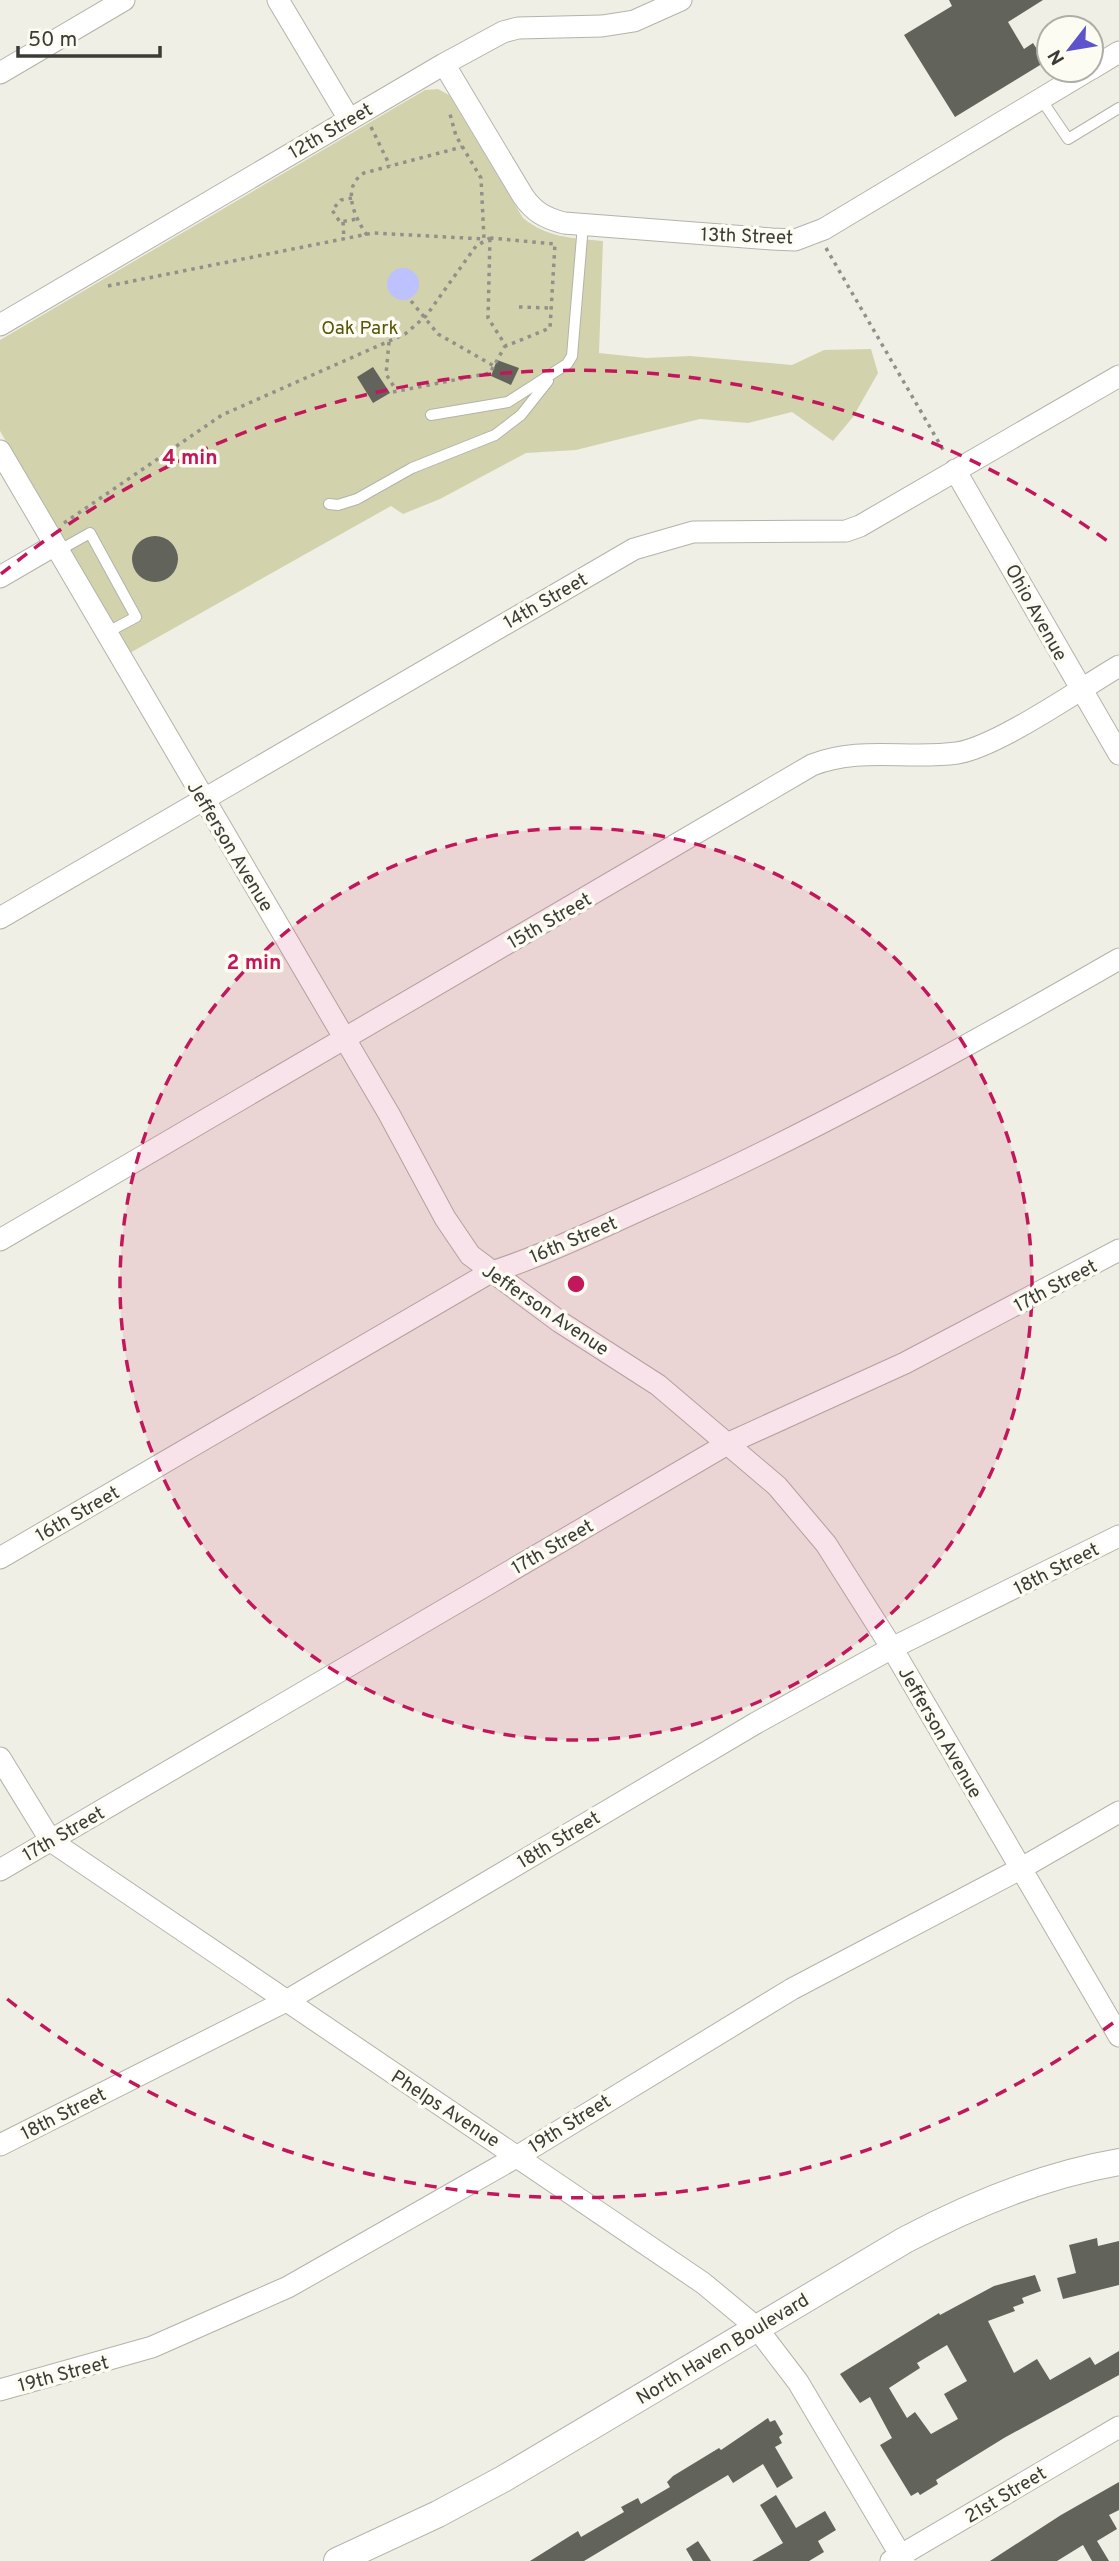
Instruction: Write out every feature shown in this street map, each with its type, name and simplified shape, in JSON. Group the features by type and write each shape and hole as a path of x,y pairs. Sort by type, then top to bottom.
{"street":[{"path":"0,73 124,0"},
{"path":"278,0 356,115"},
{"name":"12th Street","path":"0,325 356,115 503,32 518,28 602,26 634,21 681,0"},
{"name":"13th Street","path":"444,64 532,209 545,218 583,225 795,240 818,232 1066,84"},
{"name":"14th Street","path":"0,918 634,549 693,532 846,531 1119,376"},
{"name":"Jefferson Avenue","path":"0,451 345,1039 445,1218 470,1255 489,1273 658,1385 777,1486 825,1544 892,1648 1119,2036"},
{"name":"Ohio Avenue","path":"955,470 1119,754"},
{"path":"0,577 53,543"},
{"name":"15th Street","path":"0,1240 812,765 857,754 943,754 974,749 1119,666"},
{"name":"16th Street","path":"0,1558 489,1273 562,1245 844,1112 988,1035 1119,958"},
{"name":"17th Street","path":"0,1870 729,1443 905,1363 1119,1250"},
{"name":"18th Street","path":"0,2145 288,2000 709,1750 892,1648 1119,1536"},
{"name":"Phelps Avenue","path":"0,1758 51,1841 518,2155 703,2283 756,2327 798,2382 899,2559"},
{"name":"19th Street","path":"0,2390 108,2361 221,2319 299,2281 518,2155 792,1989 1020,1869 1119,1812"},
{"name":"North Haven Boulevard","path":"337,2561 438,2514 495,2483 756,2327 957,2212 1012,2190 1070,2172 1119,2161"},
{"name":"21st Street","path":"899,2559 1119,2427"}],"lane":[{"path":"1041,99 1068,139 1119,108"},
{"path":"329,504 338,505 357,499 412,468 495,435 521,415 551,376 572,356 583,225"},
{"path":"431,415 508,402 551,376"},
{"path":"53,543 90,533 136,617 106,633"}],"path":[{"path":"446,106 462,147 483,186 488,318 506,346"},
{"path":"356,115 390,166"},
{"path":"367,234 357,219 352,198 352,186 359,176 462,147"},
{"path":"352,198 341,200 333,206 335,218 343,222 357,219"},
{"path":"343,222 344,239"},
{"path":"818,232 955,470"},
{"path":"100,288 367,234 555,244 550,328 506,346 489,373 395,391 386,374 389,342"},
{"path":"53,543 222,415 389,342 424,318 487,239"},
{"path":"411,301 438,334 494,366"},
{"path":"519,307 551,308"}],"green space":[{"name":"Oak Park","path":"438,89 449,95 523,218 551,233 603,241 599,353 646,358 690,356 792,365 824,350 871,349 878,373 853,417 833,441 792,412 748,423 700,419 576,450 526,453 440,499 403,514 391,506 128,654 0,431 0,340 425,90"}],"water":[{"path":"403,268 414,273 419,284 414,295 403,300 392,295 387,284 392,273"}],"building":[{"path":"949,0 1043,0 1008,22 1024,49 1033,43 1035,46 1035,68 955,117 904,35 952,6"},
{"path":"497,360 519,368 511,385 491,376"},
{"path":"373,367 390,393 373,403 357,377"},
{"path":"155,536 171,543 178,559 171,575 155,582 139,575 132,559 139,543"},
{"path":"1097,2238 1098,2246 1119,2241 1119,2285 1063,2299 1057,2278 1076,2273 1069,2245"},
{"path":"1035,2275 1041,2291 1022,2298 1024,2303 1013,2307 1015,2311 988,2321 1014,2373 1037,2359 1050,2380 1090,2357 1095,2365 1119,2351 1119,2375 1004,2438 936,2480 938,2484 920,2495 918,2492 911,2496 880,2445 892,2438 870,2397 860,2403 840,2374 939,2313 940,2315 994,2286","holes":["947,2345 967,2381 944,2394 958,2419 931,2434 915,2412 907,2418 889,2388 920,2368 917,2363"]},
{"path":"768,2418 770,2422 775,2420 783,2434 779,2437 782,2443 775,2447 793,2478 777,2488 763,2464 733,2483 728,2475 584,2561 530,2561 578,2531 581,2537 624,2512 621,2507 638,2498 641,2504 670,2487 667,2482 673,2476 719,2448 721,2450"},
{"path":"1119,2482 1119,2510 1109,2515 1117,2529 1097,2541 1109,2561 1092,2561 1083,2545 1057,2561 990,2561 1061,2515"},
{"path":"776,2495 796,2528 825,2511 836,2530 818,2541 824,2552 809,2561 752,2561 783,2543 760,2505"},
{"path":"698,2541 711,2561 693,2561 686,2549"}]}
